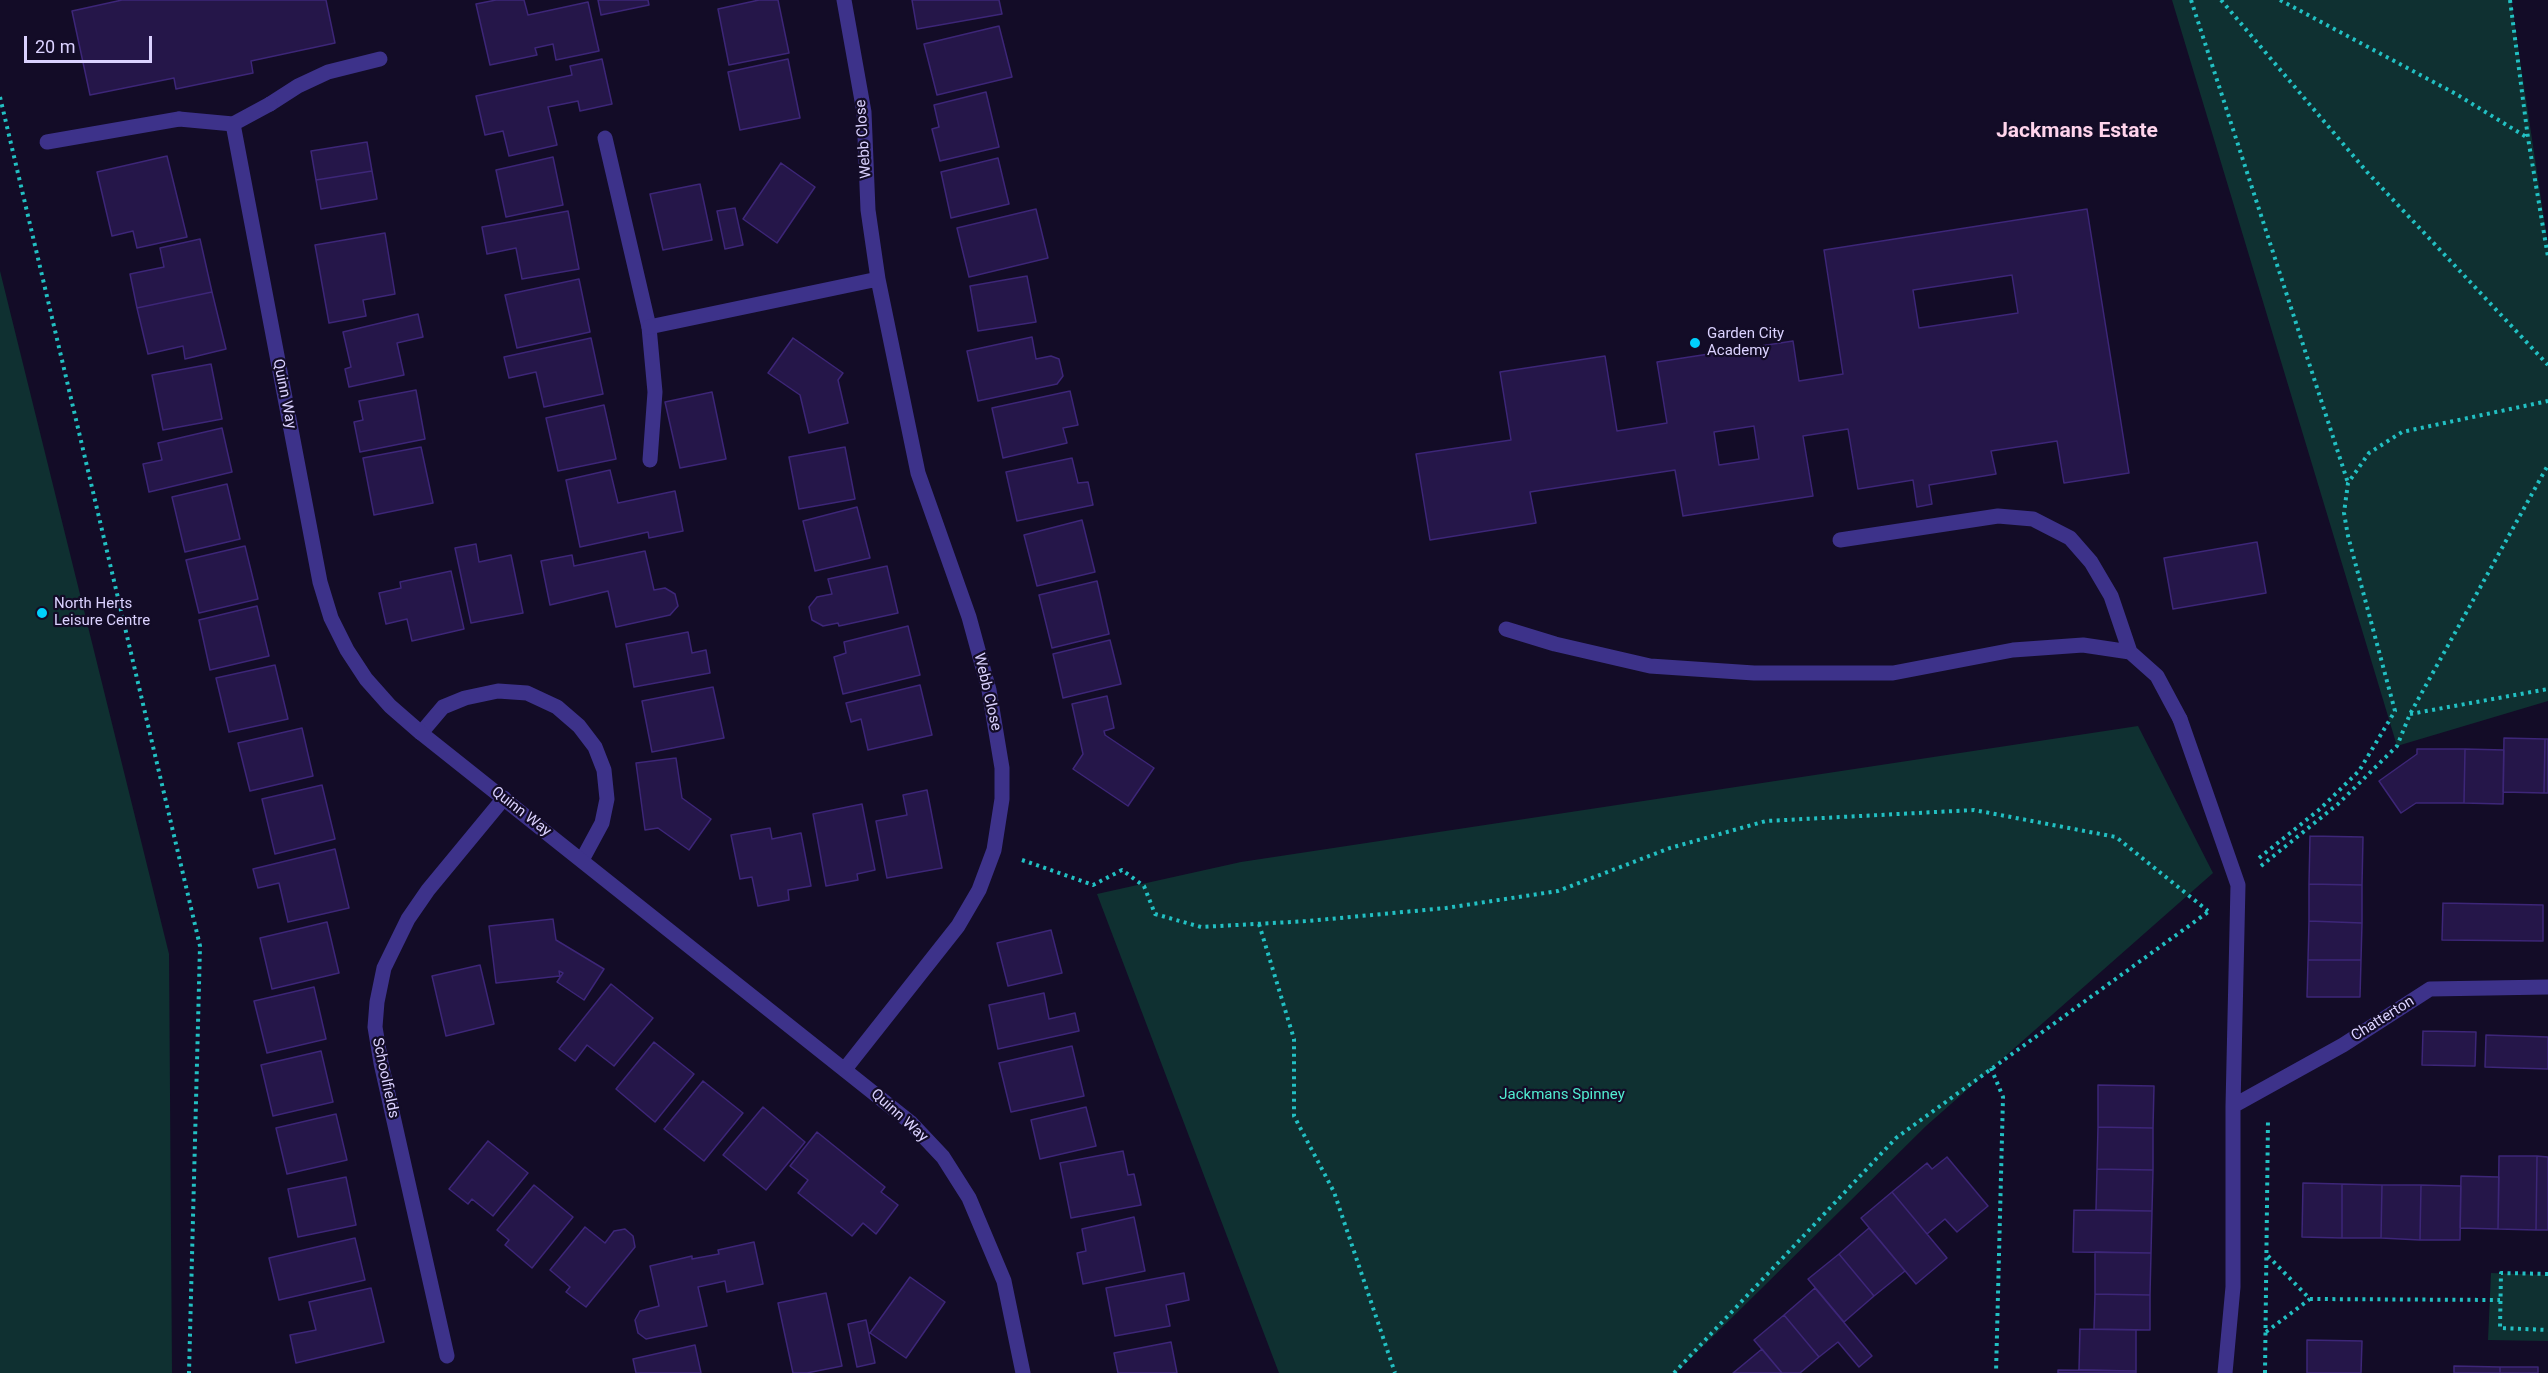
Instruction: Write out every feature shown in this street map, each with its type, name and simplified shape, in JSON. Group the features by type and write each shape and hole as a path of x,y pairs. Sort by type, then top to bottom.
{"street":[{"name":"Webb Close","path":"844,0 864,112 868,210 878,279 918,473 969,617 990,690 1002,768 1002,799 994,850 979,890 958,926 845,1069"},
{"path":"47,141 179,118 233,124 298,86 328,72 380,58"},
{"name":"Quinn Way","path":"233,124 320,582 328,609 347,650 366,679 390,706 421,733 845,1069 910,1122 943,1157 969,1198 1004,1281 1023,1373"},
{"path":"605,138 649,327 655,392 650,460"},
{"path":"649,327 878,279"},
{"path":"1840,540 1998,516 2033,519 2070,538 2091,562 2111,596 2130,652 2157,676 2180,719 2236,881 2233,1287 2225,1373"},
{"path":"1506,629 1555,644 1650,666 1754,673 1893,673 2013,650 2083,645 2130,652"},
{"path":"421,733 444,707 465,698 498,691 527,693 557,706 579,726 595,747 604,771 607,799 602,823 582,860"},
{"name":"Schoolfields","path":"447,1356 380,1054 375,1027 377,1002 384,968 408,919 428,890 504,798"},
{"name":"Chatterton","path":"2233,1106 2343,1045 2430,989 2548,987"}],"path":[{"path":"1674,1373 1896,1138 2209,911 2236,881 2320,809 2359,771 2395,711 2348,536 2344,513 2348,483 2191,0"},
{"path":"2221,0 2367,172 2548,365"},
{"path":"2280,0 2457,94 2528,138"},
{"path":"2510,0 2528,138 2548,257"},
{"path":"0,97 200,946 189,1373"},
{"path":"2348,483 2369,453 2402,432 2548,401"},
{"path":"2236,881 2338,804 2397,746 2410,714 2548,465"},
{"path":"2410,714 2548,689"},
{"path":"994,850 1093,885 1122,870 1144,886 1155,914 1201,927 1446,908 1558,891 1670,848 1766,821 1974,810 2116,837 2209,911"},
{"path":"1259,924 1294,1039 1294,1116 1334,1191 1395,1373"},
{"path":"1991,1068 2003,1097 1996,1373"},
{"path":"2265,1373 2268,1085"},
{"path":"2267,1255 2310,1299"},
{"path":"2548,1274 2501,1273 2499,1328 2548,1330"},
{"path":"2266,1332 2310,1299 2500,1300"}],"green space":[{"path":"2172,0 2511,0 2548,245 2548,701 2397,746"},
{"name":"North Herts Leisure Centre","path":"0,271 169,954 172,1373 0,1373"},
{"name":"Jackmans Spinney","path":"2138,726 2213,873 1926,1126 1676,1373 1279,1373 1097,894 1241,862"},
{"path":"2491,1273 2548,1275 2548,1341 2488,1340"}],"building":[{"path":"122,0 326,0 335,43 251,61 253,73 176,89 174,78 90,95 72,11"},
{"path":"496,0 524,0 528,15 588,2 599,51 556,60 553,44 535,48 537,55 490,65 476,4"},
{"path":"598,0 648,0 649,5 601,15"},
{"path":"759,0 778,0 789,53 729,65 718,9"},
{"path":"912,0 999,0 1002,14 917,29"},
{"path":"999,26 1012,77 937,95 924,44"},
{"path":"602,59 612,104 580,111 578,101 548,107 557,145 509,156 503,131 485,135 476,96 572,75 570,66"},
{"path":"788,59 800,118 740,130 728,72"},
{"path":"986,92 999,147 940,161 932,129 939,127 934,105"},
{"path":"367,142 372,171 316,180 311,151"},
{"path":"167,156 187,237 137,248 133,231 112,236 97,172"},
{"path":"553,157 563,205 506,217 496,170"},
{"path":"998,158 1009,204 951,218 941,172"},
{"path":"781,163 815,187 777,243 743,219"},
{"path":"372,171 377,199 321,209 316,180"},
{"path":"700,184 712,240 663,250 650,194"},
{"path":"735,208 743,245 725,249 717,211"},
{"path":"1036,209 1048,258 969,277 957,228"},
{"path":"2087,209 2129,473 2064,483 2057,441 1991,451 1996,474 1929,485 1932,504 1917,507 1913,480 1858,489 1848,429 1803,436 1813,496 1683,516 1675,470 1530,492 1536,523 1430,540 1416,454 1511,440 1500,372 1605,356 1617,431 1667,423 1657,362 1793,341 1799,381 1843,374 1824,250","holes":["2012,275 2018,313 1919,328 1913,290","1754,426 1759,459 1719,465 1714,432"]},
{"path":"568,211 579,269 522,279 516,248 487,254 482,227"},
{"path":"385,233 395,294 363,300 366,316 329,323 315,245"},
{"path":"200,239 212,292 137,308 130,274 164,267 160,248"},
{"path":"1027,276 1036,322 978,331 970,286"},
{"path":"579,279 590,332 517,348 505,295"},
{"path":"212,292 226,349 185,359 183,346 148,354 137,308"},
{"path":"418,314 423,337 397,343 404,375 349,387 345,369 351,367 343,332"},
{"path":"1032,337 1036,359 1051,356 1059,359 1063,376 1057,384 978,401 967,351"},
{"path":"591,338 603,394 544,407 536,372 509,378 504,357"},
{"path":"793,338 843,373 838,380 848,423 809,433 800,395 768,373"},
{"path":"211,364 222,419 163,430 152,375"},
{"path":"416,390 425,439 360,452 354,422 363,420 359,401"},
{"path":"1070,391 1078,425 1063,428 1067,443 1003,458 992,408"},
{"path":"712,392 726,459 680,468 665,402"},
{"path":"604,405 616,459 558,471 546,418"},
{"path":"222,428 232,472 149,492 143,464 162,460 158,443"},
{"path":"421,447 433,503 374,515 363,458"},
{"path":"845,447 855,499 799,509 789,457"},
{"path":"1072,458 1078,483 1088,482 1093,505 1017,521 1006,472"},
{"path":"610,470 618,503 675,491 683,531 649,538 648,532 580,547 566,480"},
{"path":"227,484 240,539 185,552 172,497"},
{"path":"857,507 870,558 815,571 803,521"},
{"path":"1082,520 1095,572 1037,586 1024,535"},
{"path":"2257,542 2266,593 2173,609 2164,558"},
{"path":"476,544 479,562 511,555 523,613 471,623 455,548"},
{"path":"245,546 258,599 199,613 186,560"},
{"path":"645,551 654,590 665,588 675,594 678,606 670,615 616,627 608,591 550,605 541,561 572,555 574,566"},
{"path":"887,566 898,613 839,626 838,623 823,626 812,620 809,607 817,597 832,594 828,579"},
{"path":"451,571 464,629 412,641 407,619 386,624 379,593 401,588 400,582"},
{"path":"1097,581 1109,634 1052,648 1039,595"},
{"path":"257,606 269,656 210,670 199,620"},
{"path":"908,626 920,675 843,694 834,657 846,653 844,642"},
{"path":"688,632 692,653 706,650 710,673 634,687 626,644"},
{"path":"1110,640 1121,684 1063,698 1053,654"},
{"path":"275,665 288,719 229,732 216,678"},
{"path":"920,685 932,735 868,750 861,719 851,722 846,703"},
{"path":"713,687 724,738 652,752 642,701"},
{"path":"1107,696 1114,728 1104,731 1105,735 1154,768 1128,806 1073,769 1083,754 1072,704"},
{"path":"302,728 313,776 250,791 238,743"},
{"path":"2504,738 2545,739 2544,793 2503,792"},
{"path":"2545,739 2548,739 2548,793 2544,793"},
{"path":"2417,749 2465,749 2464,803 2416,803 2401,813 2379,781 2417,754"},
{"path":"2465,749 2504,750 2503,804 2464,803"},
{"path":"676,758 682,798 711,819 689,850 658,828 645,830 636,763"},
{"path":"322,785 335,839 275,854 262,799"},
{"path":"927,790 942,868 887,878 876,821 907,815 903,795"},
{"path":"862,804 875,870 857,874 858,880 826,886 813,814"},
{"path":"770,828 772,839 801,833 811,886 788,890 789,900 758,906 752,877 740,879 731,835"},
{"path":"2310,836 2363,837 2362,885 2309,884"},
{"path":"335,849 349,908 288,922 279,883 258,888 253,869"},
{"path":"2309,884 2362,885 2362,923 2309,921"},
{"path":"2443,903 2543,905 2543,941 2442,940"},
{"path":"553,919 556,940 604,969 584,1000 557,982 563,973 559,971 560,976 496,983 489,926"},
{"path":"2309,921 2362,923 2361,960 2308,960"},
{"path":"327,922 339,973 272,989 260,938"},
{"path":"1051,930 1062,973 1008,986 997,943"},
{"path":"2308,960 2361,960 2360,997 2307,997"},
{"path":"480,965 494,1024 446,1036 432,976"},
{"path":"611,984 653,1018 614,1066 587,1045 575,1061 559,1049"},
{"path":"314,987 326,1039 267,1053 254,1001"},
{"path":"1044,993 1049,1019 1075,1013 1079,1031 998,1049 989,1005"},
{"path":"2423,1031 2476,1032 2475,1066 2422,1065"},
{"path":"2486,1035 2548,1037 2548,1069 2485,1067"},
{"path":"654,1042 694,1074 655,1122 616,1089"},
{"path":"1072,1046 1084,1096 1011,1112 999,1063"},
{"path":"321,1051 333,1102 273,1116 261,1065"},
{"path":"703,1081 743,1113 704,1161 664,1129"},
{"path":"2098,1085 2154,1086 2153,1128 2098,1127"},
{"path":"763,1107 805,1142 766,1190 723,1155"},
{"path":"1086,1107 1096,1146 1040,1159 1031,1120"},
{"path":"336,1114 347,1160 287,1174 276,1128"},
{"path":"2098,1127 2153,1128 2153,1170 2097,1169"},
{"path":"817,1132 885,1187 881,1192 898,1205 876,1234 863,1223 852,1236 798,1193 808,1180 790,1166"},
{"path":"488,1141 528,1173 493,1216 472,1199 468,1204 449,1189"},
{"path":"1123,1151 1128,1175 1134,1174 1141,1205 1071,1218 1060,1163"},
{"path":"2499,1156 2537,1156 2536,1230 2498,1229"},
{"path":"2537,1156 2548,1157 2548,1230 2536,1230"},
{"path":"1947,1157 1988,1206 1957,1232 1945,1219 1927,1234 1892,1192 1927,1163 1932,1169"},
{"path":"2097,1169 2153,1170 2152,1211 2096,1210"},
{"path":"2461,1176 2499,1177 2498,1229 2460,1228"},
{"path":"346,1177 356,1225 298,1237 288,1189"},
{"path":"2303,1183 2342,1184 2342,1238 2302,1237"},
{"path":"2342,1184 2382,1185 2381,1238 2342,1238"},
{"path":"534,1185 573,1217 532,1268 505,1245 509,1240 497,1230"},
{"path":"2382,1185 2421,1185 2420,1240 2381,1238"},
{"path":"2421,1185 2461,1186 2460,1240 2420,1240"},
{"path":"1892,1192 1947,1258 1916,1284 1861,1218"},
{"path":"2074,1210 2152,1211 2151,1253 2073,1252"},
{"path":"1134,1217 1145,1271 1083,1284 1077,1253 1086,1251 1082,1229"},
{"path":"585,1227 605,1243 614,1231 625,1229 633,1236 635,1247 586,1307 566,1292 570,1287 550,1270"},
{"path":"1869,1228 1905,1271 1874,1296 1839,1254"},
{"path":"355,1238 365,1280 279,1300 269,1258"},
{"path":"754,1242 763,1284 727,1292 725,1281 698,1287 707,1326 646,1339 638,1333 635,1320 640,1311 659,1306 650,1266 692,1256 692,1259 719,1254 718,1250"},
{"path":"2095,1252 2151,1253 2150,1295 2095,1294"},
{"path":"1839,1254 1874,1296 1844,1322 1808,1279"},
{"path":"1184,1273 1189,1300 1166,1305 1170,1326 1115,1336 1106,1288"},
{"path":"910,1277 945,1302 906,1358 870,1333"},
{"path":"371,1288 384,1342 296,1363 290,1335 316,1330 309,1302"},
{"path":"1815,1288 1872,1356 1859,1367 1838,1342 1819,1357 1784,1315"},
{"path":"826,1293 842,1366 807,1373 793,1373 778,1303"},
{"path":"2095,1294 2150,1295 2150,1330 2094,1329"},
{"path":"1784,1315 1819,1357 1800,1373 1782,1373 1754,1340"},
{"path":"866,1320 875,1363 857,1367 848,1324"},
{"path":"2080,1329 2136,1330 2136,1371 2079,1370"},
{"path":"2307,1340 2362,1341 2361,1373 2307,1373"},
{"path":"1171,1342 1177,1373 1118,1373 1114,1353"},
{"path":"695,1345 701,1373 636,1373 633,1359"},
{"path":"1762,1349 1782,1373 1733,1373"},
{"path":"2454,1366 2500,1367 2500,1373 2454,1373"},
{"path":"2500,1367 2538,1367 2538,1373 2500,1373"},
{"path":"2058,1370 2136,1371 2136,1373 2058,1373"}],"place":[{"name":"Garden City Academy","path":"1695,343"},
{"name":"North Herts Leisure Centre","path":"42,613"}],"district":[{"name":"Jackmans Estate","path":"2077,132"}]}
